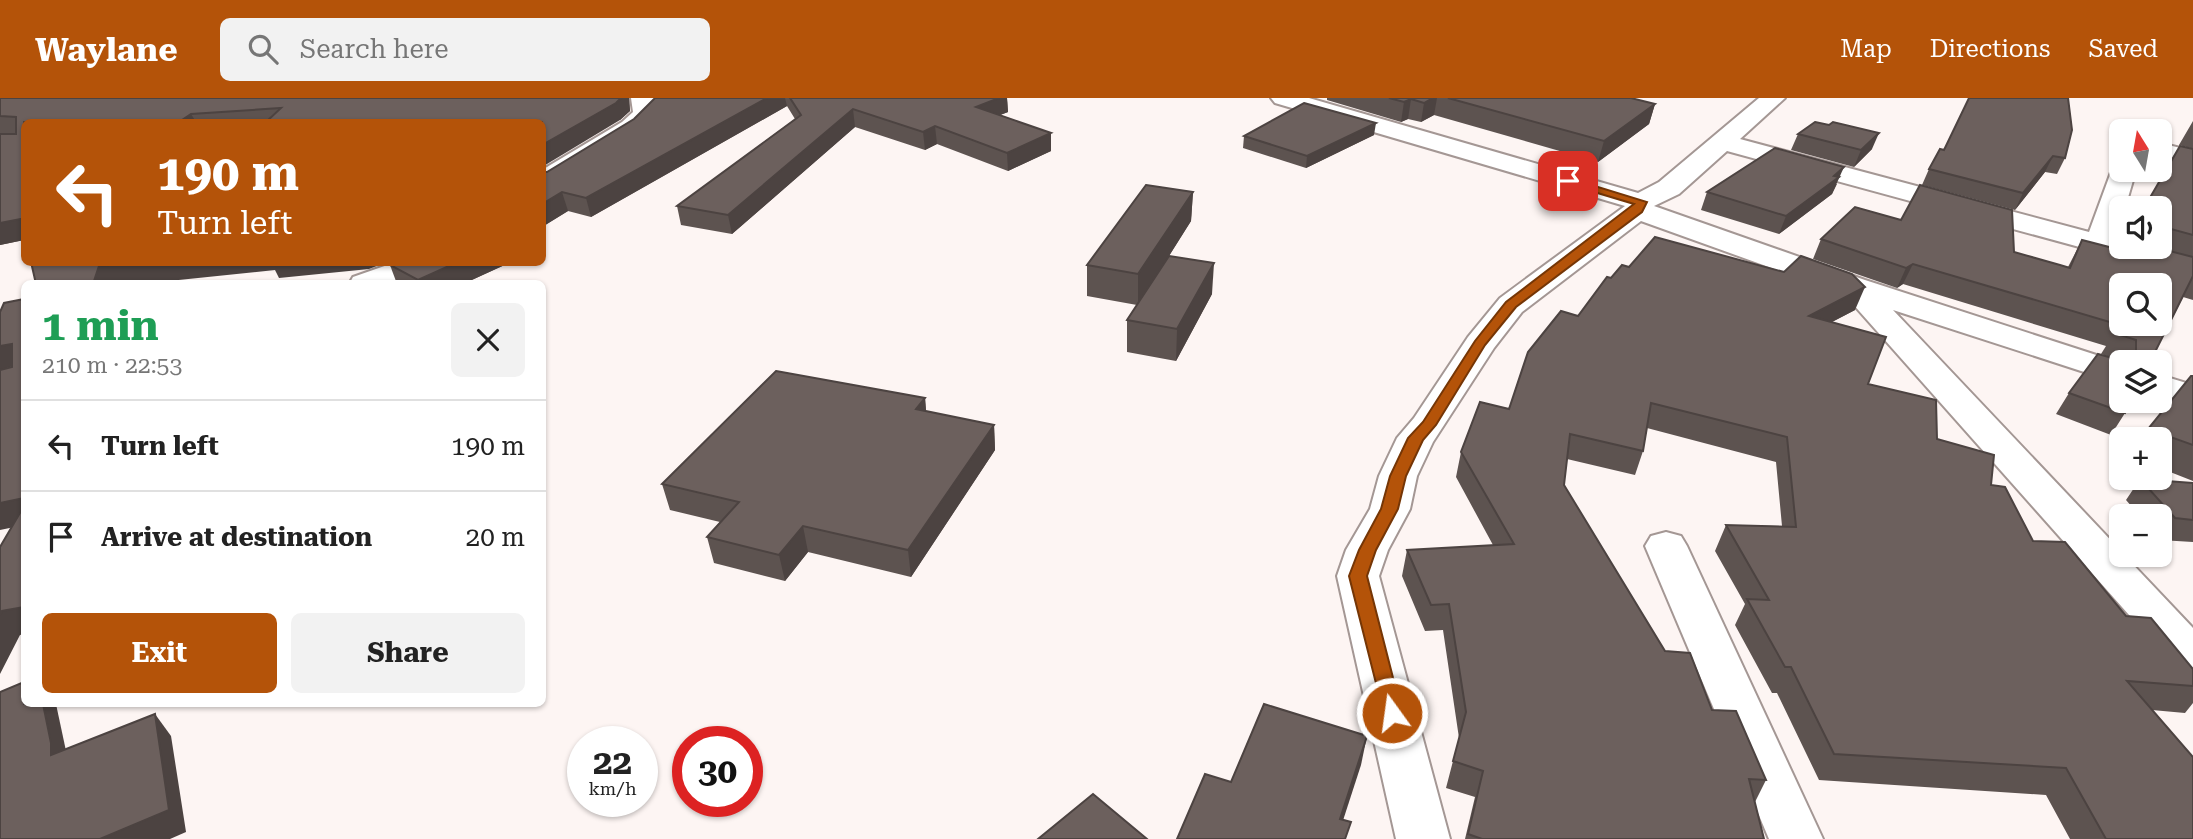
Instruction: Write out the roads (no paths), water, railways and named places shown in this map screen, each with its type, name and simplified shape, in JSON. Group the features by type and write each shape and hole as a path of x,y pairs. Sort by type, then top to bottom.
{"street":[{"path":"546,180 631,127 645,113 643,98"},
{"path":"1283,98 1639,206 1854,287 2109,370"},
{"path":"1423,839 1358,576 1367,550 1390,509 1398,476 1416,438 1429,425 1480,344 1511,304 1639,206 1668,188 1773,98"},
{"path":"1721,142 2193,270"},
{"path":"2172,154 2193,159"},
{"path":"2099,244 2119,182"},
{"path":"375,280 415,266"},
{"path":"1854,287 2193,657"},
{"path":"2172,390 2193,396"},
{"path":"1666,545 1796,839"}]}
